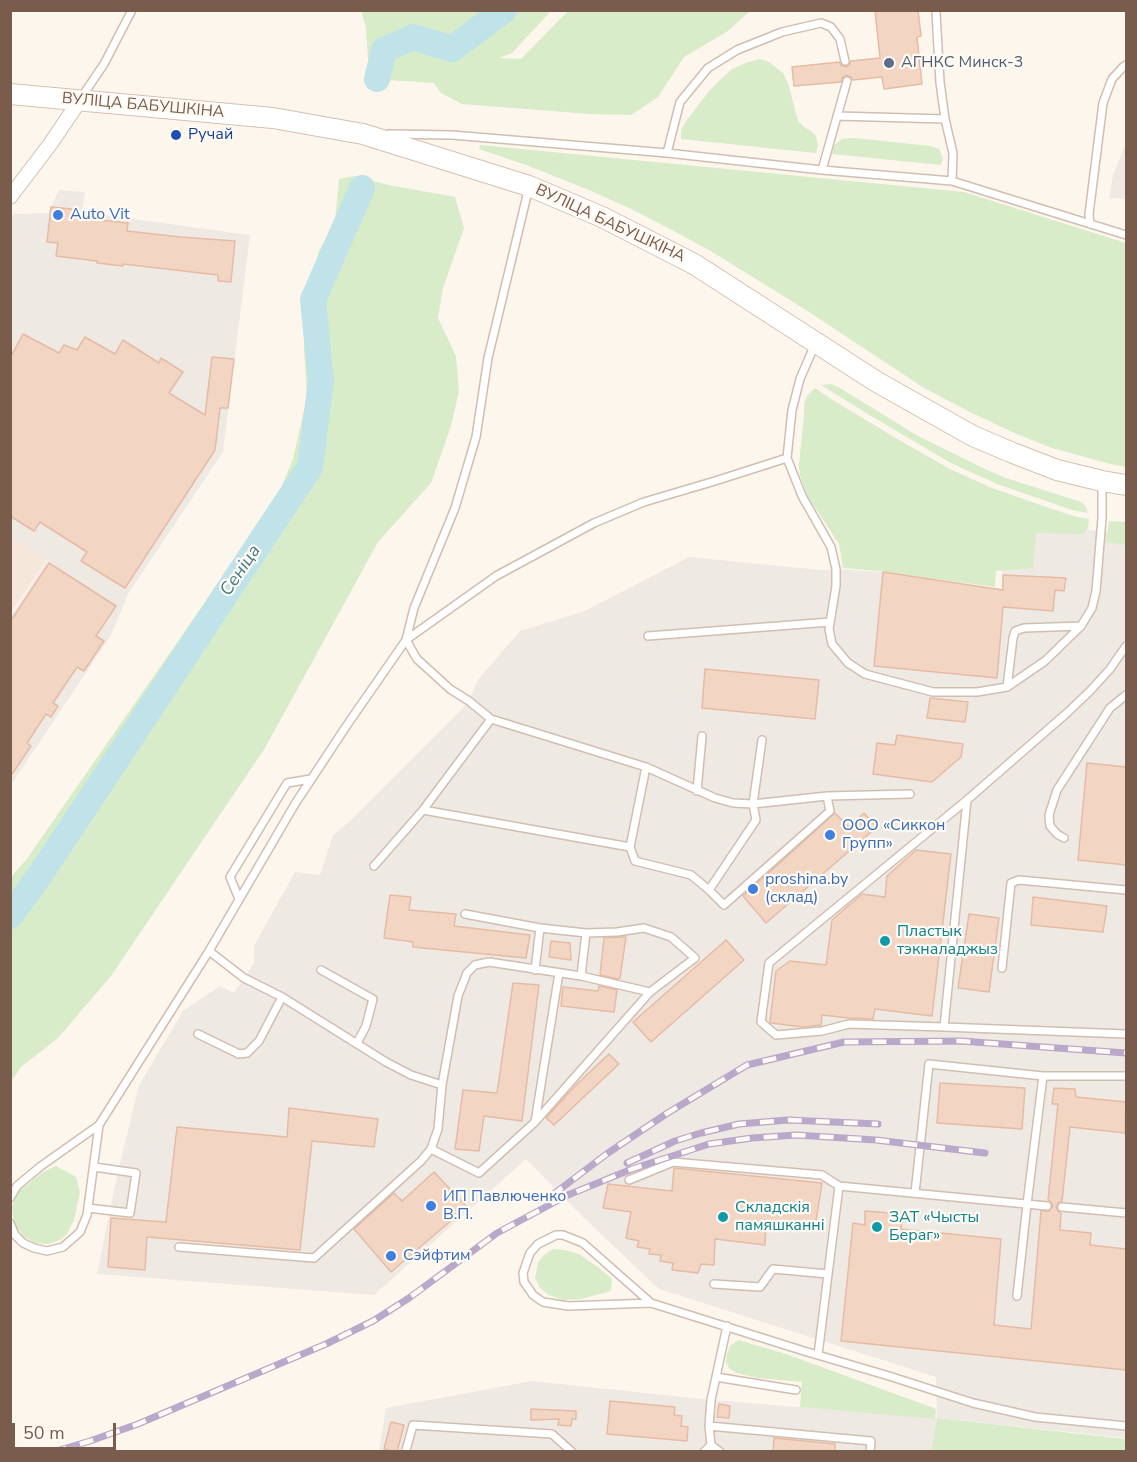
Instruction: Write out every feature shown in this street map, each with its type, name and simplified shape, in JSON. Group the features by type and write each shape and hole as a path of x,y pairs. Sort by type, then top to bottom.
{"street":[{"name":"ВУЛІЦА БАБУШКІНА","path":"10,94 273,118 363,134 529,186 602,217 694,264 877,382 973,436 1057,470 1126,485"},
{"path":"10,197 80,100"}],"lane":[{"path":"80,100 104,64 132,10"},
{"path":"936,13 940,82 953,153 952,181"},
{"path":"667,153 680,102 708,68 737,50 782,32 821,24 831,27 840,39 846,61"},
{"path":"1090,224 1089,214 1103,103 1112,79 1126,65"},
{"path":"822,170 847,81"},
{"path":"837,116 945,119"},
{"path":"363,134 452,135 952,181 1126,235"},
{"path":"529,186 488,358 476,437 455,508 414,608 406,640 417,659 450,689 491,719 646,767 724,801 753,804 827,796 910,794"},
{"path":"816,342 797,390 792,411 787,458 801,496 831,547 836,569 836,586 829,629 832,644 848,663 866,674 933,692 977,692 1007,687 1045,661 1081,626 1092,608 1096,591 1102,518 1102,481"},
{"path":"10,1198 17,1186 41,1166 99,1125 208,951 311,779 406,640 496,576 594,523 644,502 787,458"},
{"path":"648,636 830,622"},
{"path":"1007,687 1015,632 1024,628 1081,626"},
{"path":"1126,646 1110,669 1076,705 967,800 769,963 761,1022 776,1035 822,1031 849,1024 1126,1034"},
{"path":"1064,838 1050,826 1049,815 1057,790 1110,708 1126,695"},
{"path":"374,866 423,810 491,719"},
{"path":"697,790 702,736"},
{"path":"708,890 756,820 753,804 762,740"},
{"path":"646,767 630,847 635,861 691,875 724,905 830,811 827,796"},
{"path":"239,899 230,877 235,868 287,783 311,779"},
{"path":"944,1027 967,800"},
{"path":"423,810 630,847"},
{"path":"1002,968 1011,883 1018,880 1126,890"},
{"path":"431,1149 479,1173 535,1122 650,992 695,958 671,937 644,928 586,933 540,928 465,914"},
{"path":"536,970 540,928"},
{"path":"580,976 586,933"},
{"path":"208,951 244,978 282,997 386,1062 411,1075 442,1085"},
{"path":"179,1247 314,1258 422,1161 431,1149 438,1129 442,1085 458,996 466,973 475,965 489,962 580,976 650,992"},
{"path":"321,970 373,999 366,1026 357,1043"},
{"path":"535,1122 559,973"},
{"path":"198,1034 238,1054 247,1053 258,1041 282,997"},
{"path":"915,1193 929,1064 1042,1076 1126,1076"},
{"path":"1017,1296 1042,1076"},
{"path":"10,1223 15,1235 23,1243 47,1251 63,1247 80,1232 87,1215 99,1125"},
{"path":"628,1180 673,1162 822,1175 839,1186 1047,1206"},
{"path":"88,1208 130,1213 132,1203 136,1173 94,1167"},
{"path":"818,1355 839,1186"},
{"path":"1062,1207 1126,1213"},
{"path":"651,1303 583,1243 563,1235 556,1235 538,1244 530,1252 523,1273 524,1282 533,1295 543,1302 568,1306 651,1303 973,1403 1035,1417 1126,1426"},
{"path":"714,1284 760,1287 773,1269 828,1274"},
{"path":"720,1452 711,1445 709,1426 711,1400 727,1326"},
{"path":"716,1377 796,1390"},
{"path":"406,1450 413,1425 552,1434 572,1452"},
{"path":"709,1426 870,1441 870,1452"},
{"path":"704,1452 711,1445"}],"shaded area":[{"path":"1126,143 1126,199 1109,198 1113,175"},
{"path":"59,190 85,192 82,212 250,235 223,452 128,594 111,635 11,785 11,616 48,559 11,537 11,220 14,214 48,213"},
{"path":"1003,521 1126,534 1126,1438 937,1418 936,1377 659,1289 526,1159 374,1295 97,1274 118,1171 139,1085 183,1011 220,986 234,993 254,963 254,946 295,872 320,875 333,835 351,820 467,704 478,680 520,631 585,611 689,557 821,570 883,572 1002,590"},
{"path":"11,536 48,558 11,613"},
{"path":"532,1381 711,1400 937,1418 931,1451 379,1451 386,1408"}],"green space":[{"path":"361,11 551,11 512,53 499,58 521,59 568,11 750,11 728,31 684,57 658,97 631,115 462,104 441,93 434,83 387,80 368,61 366,27"},
{"path":"760,59 769,62 783,73 798,121 816,136 818,146 816,153 681,139 681,130 686,121 710,90 732,69"},
{"path":"854,138 931,146 939,149 943,158 941,165 832,154 834,145 842,139"},
{"path":"480,145 964,192 1126,243 1126,467 1052,448 970,412 924,388 809,312 714,253 672,230 589,190 479,149"},
{"path":"354,176 455,197 464,228 443,288 438,318 456,356 459,391 451,426 431,483 378,542 265,748 111,976 58,1038 21,1067 11,1082 11,877 26,860 276,500 293,459 307,397 304,307 319,251 335,221 339,179"},
{"path":"832,384 918,436 1006,478 1081,502 1088,513 1072,510 997,484 951,463 821,385"},
{"path":"815,388 950,469 992,488 1089,519 1086,531 1081,534 1036,533 1033,568 996,571 995,587 843,568 839,544 807,495 800,475 804,404 807,396"},
{"path":"1109,521 1126,522 1126,545 1106,542"},
{"path":"56,1166 76,1177 80,1192 74,1220 67,1234 60,1240 48,1244 35,1243 23,1236 14,1223 12,1207 18,1192 43,1172"},
{"path":"553,1249 579,1254 599,1268 612,1279 611,1291 581,1299 563,1300 549,1295 540,1288 535,1278 538,1262"},
{"path":"738,1340 786,1354 936,1409 935,1419 800,1407 802,1382 758,1378 736,1373 729,1368 726,1362 727,1354 730,1346"},
{"path":"937,1418 1126,1439 1126,1451 931,1451"}],"building":[{"path":"875,10 918,10 921,36 917,37 922,84 884,89 882,77 853,80 846,75 841,82 794,86 792,67 839,62 846,67 851,61 880,58"},
{"path":"51,207 72,209 72,217 128,223 127,231 235,241 231,282 218,281 218,275 97,263 97,261 56,256 58,243 47,242"},
{"path":"23,334 59,353 64,345 77,350 85,337 115,354 123,340 159,363 161,358 183,372 169,393 205,415 212,357 234,359 228,408 220,408 215,450 125,588 81,561 87,552 40,522 34,531 10,516 10,358"},
{"path":"49,563 116,606 96,636 104,641 84,671 77,667 53,703 58,706 51,717 46,714 27,743 31,746 10,777 10,622"},
{"path":"883,572 1003,590 1003,575 1066,578 1064,591 1055,590 1053,611 1003,607 997,678 874,666"},
{"path":"705,669 819,680 815,719 702,708"},
{"path":"930,698 968,702 965,722 927,718"},
{"path":"897,735 963,744 961,757 932,782 873,774 877,743 895,745"},
{"path":"1087,763 1126,767 1126,865 1078,860"},
{"path":"835,813 849,827 864,813 877,827 766,923 743,896"},
{"name":"Пластык тэкналаджыз","path":"916,850 951,854 932,1016 875,1009 873,1019 822,1015 821,1025 803,1027 771,1023 776,971 790,961 826,965 832,920 862,894 885,897 887,876"},
{"path":"390,895 411,897 409,910 456,914 454,926 530,935 526,958 413,947 413,942 384,938"},
{"path":"1033,897 1107,906 1103,932 1031,925"},
{"path":"969,914 999,918 989,992 958,988"},
{"path":"626,937 620,978 600,975 604,938"},
{"path":"726,940 744,960 651,1042 633,1022"},
{"path":"551,941 570,943 571,960 549,957"},
{"path":"513,983 539,985 522,1121 484,1116 479,1151 455,1149 463,1090 497,1093"},
{"path":"599,986 617,990 614,1012 561,1006 563,987 598,991"},
{"path":"609,1054 619,1064 554,1125 546,1118"},
{"path":"940,1083 1025,1088 1022,1129 937,1123"},
{"name":"ЗАТ «Чысты Бераг»","path":"1054,1088 1075,1089 1076,1097 1126,1102 1125,1133 1070,1127 1062,1201 1056,1207 1061,1213 1060,1230 1091,1233 1090,1245 1126,1249 1126,1370 841,1341 853,1223 865,1225 865,1211 903,1214 901,1229 1001,1239 994,1325 1031,1329 1041,1211 1049,1211 1053,1206 1048,1200 1058,1104 1052,1104"},
{"path":"289,1108 378,1119 374,1147 312,1141 300,1250 147,1237 145,1270 108,1267 111,1218 166,1222 177,1127 287,1137"},
{"name":"Складскія памяшканні","path":"674,1168 822,1183 815,1227 766,1223 765,1245 715,1239 714,1265 701,1264 698,1273 672,1270 673,1263 660,1261 661,1255 649,1254 650,1249 637,1247 639,1241 626,1238 631,1212 603,1208 608,1184 672,1191"},
{"path":"434,1172 467,1207 391,1272 354,1229 394,1193 402,1201"},
{"path":"610,1401 675,1407 674,1415 682,1416 681,1426 688,1427 687,1441 607,1434"},
{"path":"719,1404 730,1406 729,1418 717,1417"},
{"path":"531,1409 576,1411 576,1419 572,1419 571,1426 558,1425 559,1419 531,1420"},
{"path":"391,1422 404,1425 397,1452 384,1449"},
{"path":"774,1438 835,1444 835,1452 773,1452"}],"waterway":[{"name":"Сеніца","path":"377,79 384,50 413,37 452,49 504,10"},
{"name":"Сеніца","path":"10,916 40,875 310,467 321,381 313,300 362,188"}],"railway":[{"path":"551,1196 608,1153 666,1114 747,1065 844,1042 961,1041 1126,1053"},
{"path":"627,1163 675,1141 739,1124 788,1120 878,1124"},
{"path":"53,1452 138,1424 326,1344 373,1321 409,1298 497,1233 568,1195 632,1169 709,1144 796,1135 876,1140 985,1153"}],"place":[{"name":"АГНКС Минск-3","path":"889,63"},
{"name":"Ручай","path":"176,135"},
{"name":"Auto Vit","path":"58,215"},
{"name":"ООО «Сиккон Групп»","path":"830,835"},
{"name":"рroshina.by (склад)","path":"753,889"},
{"name":"Пластык тэкналаджыз","path":"885,941"},
{"name":"ИП Павлюченко В.П.","path":"431,1206"},
{"name":"Складскія памяшканні","path":"723,1217"},
{"name":"ЗАТ «Чысты Бераг»","path":"877,1227"},
{"name":"Сэйфтим","path":"391,1256"}]}
